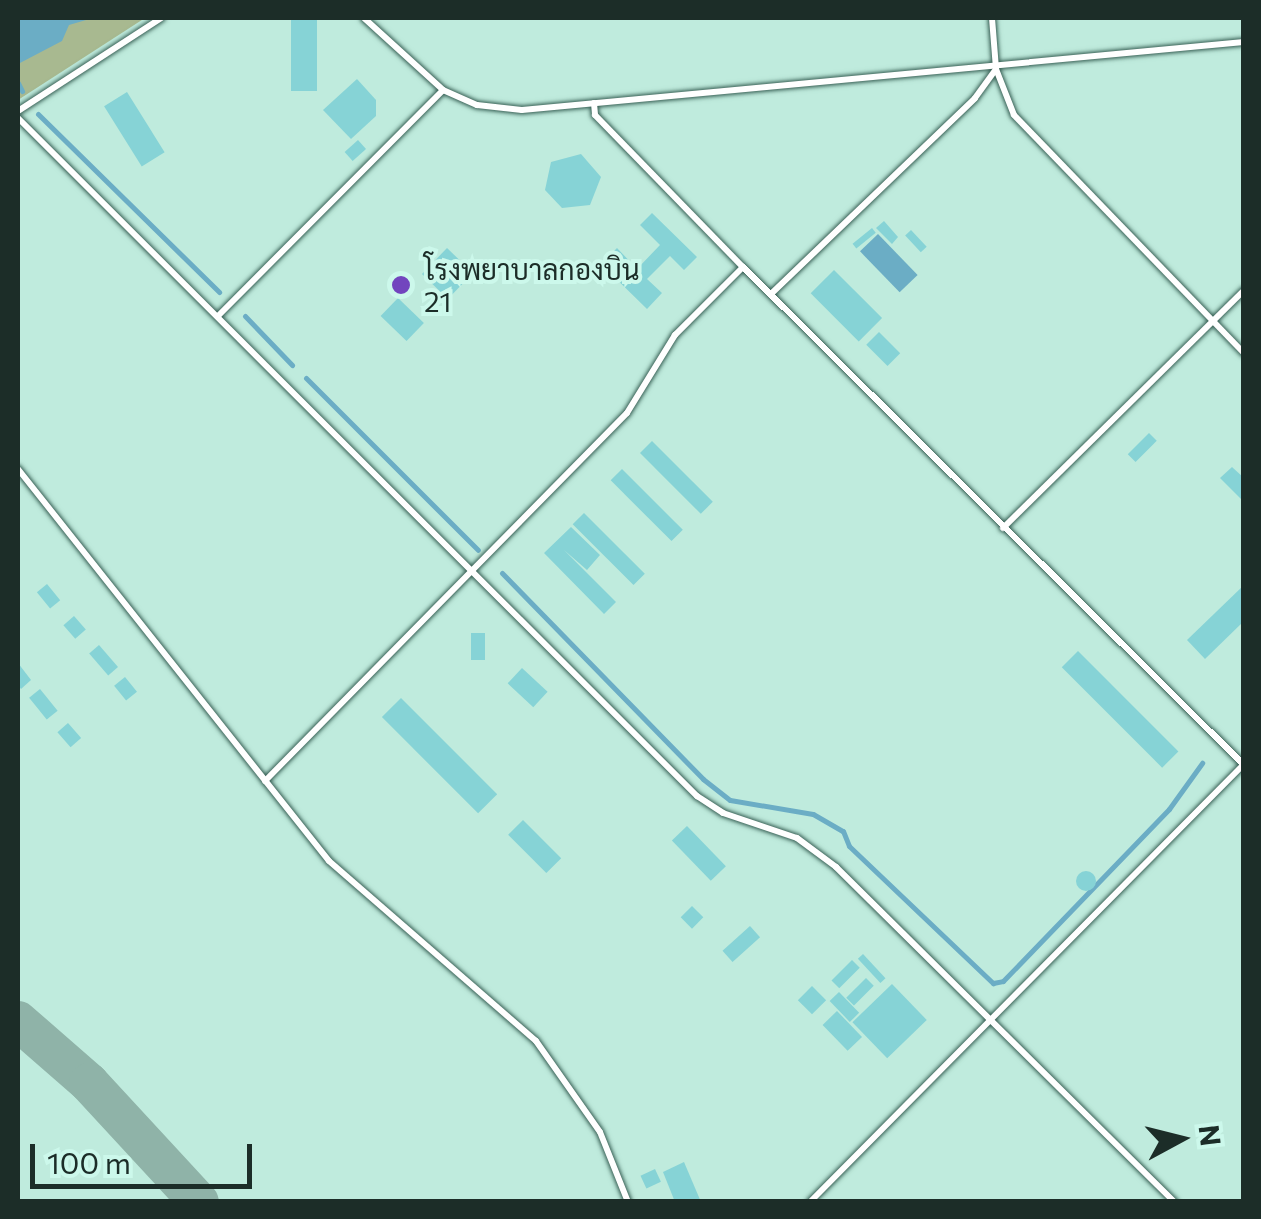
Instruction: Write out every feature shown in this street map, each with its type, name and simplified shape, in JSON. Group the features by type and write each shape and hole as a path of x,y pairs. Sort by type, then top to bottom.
{"lane":[{"path":"18,111 162,18"},
{"path":"364,18 443,90 477,105 522,110 996,69 1244,42"},
{"path":"992,18 996,69 1014,115 1244,352"},
{"path":"772,293 975,98 996,69"},
{"path":"219,316 443,90"},
{"path":"594,103 595,115 743,267 1243,764 810,1202"},
{"path":"18,118 697,796 814,849 1175,1202"},
{"path":"265,781 627,413 675,336 743,267"},
{"path":"1003,528 1244,290"},
{"path":"18,469 265,781 362,894 536,1041 600,1132 628,1202"}],"green space":[{"path":"18,18 145,18 18,100"}],"water":[{"path":"18,18 86,20 69,25 62,41 18,64"},
{"path":"878,234 918,275 900,292 860,251"}],"building":[{"path":"291,18 317,18 317,91 291,91"},
{"path":"357,79 376,100 376,116 351,139 323,110"},
{"path":"127,92 165,152 142,167 104,106"},
{"path":"358,140 366,149 353,161 345,152"},
{"path":"581,154 601,177 590,205 562,208 545,190 551,162"},
{"path":"652,213 697,257 684,270 670,256 647,279 662,293 647,309 601,264 617,248 637,269 660,245 640,225"},
{"path":"884,221 898,237 892,244 876,228"},
{"path":"872,228 876,233 856,248 853,244"},
{"path":"911,230 927,247 921,252 905,235"},
{"path":"447,248 473,273 448,299 422,274"},
{"path":"834,270 882,318 859,341 811,293"},
{"path":"398,298 424,323 407,341 381,316"},
{"path":"879,332 900,353 887,366 866,345"},
{"path":"1149,433 1157,441 1136,462 1128,454"},
{"path":"652,441 713,502 701,514 640,453"},
{"path":"1232,467 1244,478 1244,502 1220,478"},
{"path":"622,469 683,530 671,541 611,480"},
{"path":"584,513 645,574 633,585 573,524"},
{"path":"571,527 600,555 587,570 564,550 616,602 604,614 544,553"},
{"path":"47,584 60,600 50,609 37,592"},
{"path":"1244,585 1244,621 1205,659 1187,640"},
{"path":"74,616 86,630 75,639 63,625"},
{"path":"471,633 485,633 485,660 471,660"},
{"path":"99,645 118,667 108,675 89,654"},
{"path":"1078,651 1178,751 1162,768 1062,667"},
{"path":"18,663 31,680 21,689 18,685"},
{"path":"522,668 548,692 533,707 508,683"},
{"path":"125,677 137,692 126,701 114,686"},
{"path":"40,689 58,711 47,720 29,698"},
{"path":"401,698 497,794 478,813 382,717"},
{"path":"68,723 81,738 71,747 57,732"},
{"path":"523,820 561,858 546,873 508,835"},
{"path":"687,826 726,866 711,881 672,841"},
{"path":"1086,871 1096,881 1086,891 1076,881"},
{"path":"692,906 703,917 692,929 681,917"},
{"path":"750,926 760,937 733,962 723,951"},
{"path":"863,954 886,978 880,983 858,959"},
{"path":"852,960 860,968 839,988 831,981"},
{"path":"866,978 874,986 854,1006 846,998"},
{"path":"892,984 927,1020 887,1058 852,1022"},
{"path":"812,986 826,1000 812,1014 798,1000"},
{"path":"839,992 859,1013 850,1022 830,1001"},
{"path":"837,1011 862,1037 848,1051 823,1025"},
{"path":"684,1162 701,1202 675,1202 663,1172"},
{"path":"655,1169 661,1182 646,1188 640,1176"}],"waterway":[{"path":"18,83 22,91"},
{"path":"38,114 219,292"},
{"path":"245,316 292,365"},
{"path":"306,378 478,550"},
{"path":"502,573 703,779 730,800 813,814 843,831 849,846 993,983 1003,981 1169,809 1202,763"}],"taxiway":[{"path":"18,1021 89,1083 199,1202"}],"place":[{"name":"โรงพยาบาลกองบิน 21","path":"401,285"}]}
